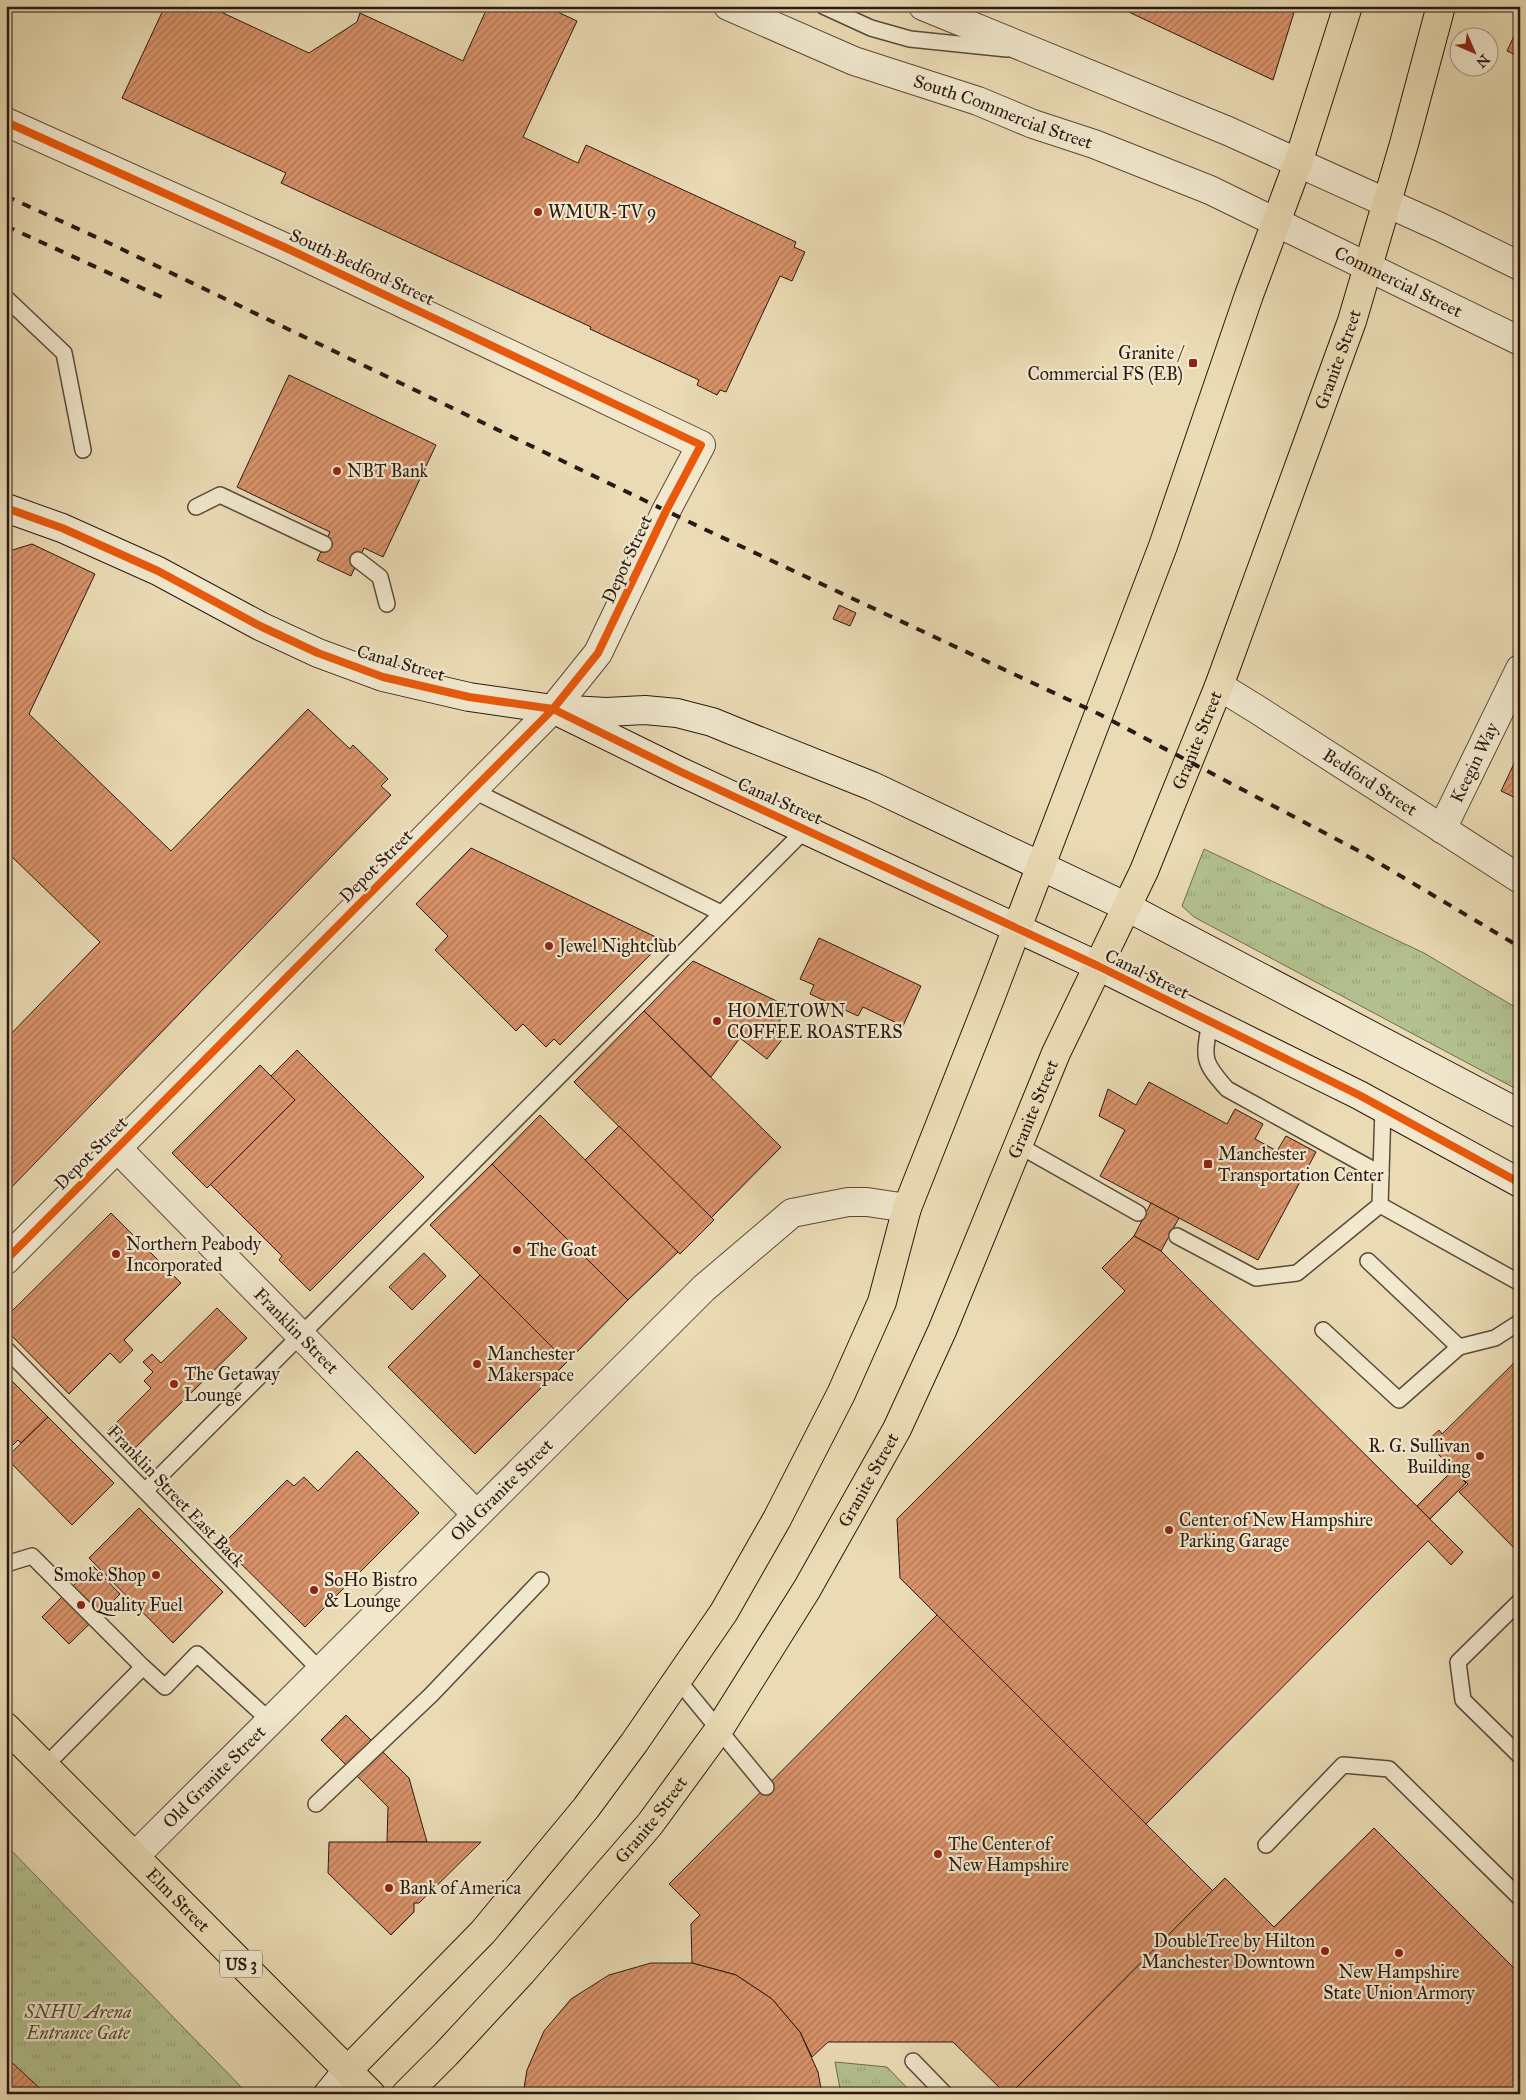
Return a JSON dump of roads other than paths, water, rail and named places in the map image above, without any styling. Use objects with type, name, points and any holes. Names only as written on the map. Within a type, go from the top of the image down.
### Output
[{"type":"main road","points":[[347,2071],[483,1932],[586,1808],[678,1680],[724,1612],[778,1519],[842,1394],[882,1302],[908,1208],[1163,546],[1249,295],[1298,162],[1348,6]]},
{"type":"main road","name":"Granite Street","points":[[406,2094],[490,2008],[650,1824],[718,1731],[807,1589],[897,1429],[925,1371],[1056,1053],[1144,872],[1219,686],[1352,321],[1441,6]]},
{"type":"main road","name":"Elm Street","points":[[6,1727],[371,2094]]},
{"type":"street","name":"South Commercial Street","points":[[728,6],[854,61],[978,101],[1033,124],[1103,148],[1210,190],[1277,222]]},
{"type":"street","points":[[922,6],[1228,131],[1386,202],[1520,266]]},
{"type":"street","name":"South Bedford Street","points":[[6,122],[284,247],[701,445]]},
{"type":"street","name":"Commercial Street","points":[[1277,222],[1520,341]]},
{"type":"street","name":"Depot Street","points":[[6,1260],[553,709],[598,653],[666,511],[701,445]]},
{"type":"street","name":"Canal Street","points":[[7,507],[62,528],[158,571],[260,626],[336,660],[383,677],[469,697],[553,709],[606,712],[645,710],[677,713],[712,722],[872,786],[1127,907],[1520,1114]]},
{"type":"street","name":"Keegin Way","points":[[1442,830],[1520,668]]},
{"type":"street","name":"Bedford Street","points":[[1219,686],[1520,879]]},
{"type":"street","name":"Canal Street","points":[[553,709],[679,771],[1098,966],[1383,1108],[1520,1182]]},
{"type":"street","name":"Franklin Street","points":[[117,1148],[476,1514]]},
{"type":"street","name":"Old Granite Street","points":[[135,1856],[269,1720],[704,1288],[792,1213],[848,1202],[867,1202],[908,1208]]},
{"type":"street","points":[[328,2094],[347,2071]]},
{"type":"lane","points":[[823,6],[871,28],[910,39],[1036,52]]},
{"type":"lane","points":[[6,298],[64,353],[83,450]]},
{"type":"lane","points":[[196,507],[220,495],[324,544]]},
{"type":"lane","points":[[358,560],[380,577],[387,604]]},
{"type":"lane","points":[[472,790],[721,913]]},
{"type":"lane","points":[[144,1491],[806,829]]},
{"type":"lane","points":[[1210,1021],[1204,1056],[1212,1072],[1227,1089],[1381,1174]]},
{"type":"lane","points":[[1177,1236],[1256,1278],[1297,1273],[1380,1206],[1383,1108]]},
{"type":"lane","points":[[1018,1145],[1138,1213]]},
{"type":"lane","points":[[1380,1206],[1520,1283]]},
{"type":"lane","points":[[1368,1261],[1458,1346]]},
{"type":"lane","points":[[1323,1330],[1399,1400],[1458,1346],[1495,1338],[1520,1322]]},
{"type":"lane","name":"Franklin Street East Back","points":[[6,1349],[320,1670]]},
{"type":"lane","points":[[6,1564],[32,1556],[166,1687],[197,1654],[269,1720]]},
{"type":"lane","points":[[316,1804],[431,1695],[541,1580]]},
{"type":"lane","points":[[1520,1601],[1458,1662],[1463,1700],[1520,1756]]},
{"type":"lane","points":[[45,1766],[143,1666]]},
{"type":"lane","points":[[678,1680],[766,1788]]},
{"type":"lane","points":[[1266,1845],[1343,1765],[1389,1769],[1520,1898]]},
{"type":"lane","points":[[913,2062],[944,2094]]},
{"type":"railway","points":[[6,196],[111,244],[702,528],[1099,714],[1357,850],[1520,947]]},
{"type":"railway","points":[[6,226],[168,300]]},
{"type":"place","name":"WMUR-TV 9","points":[[538,212]]},
{"type":"place","name":"Granite / Commercial FS (EB)","points":[[1193,363]]},
{"type":"place","name":"NBT Bank","points":[[337,471]]},
{"type":"place","name":"Jewel Nightclub","points":[[549,946]]},
{"type":"place","name":"HOMETOWN COFFEE ROASTERS","points":[[717,1021]]},
{"type":"place","name":"Manchester Transportation Center","points":[[1208,1164]]},
{"type":"place","name":"The Goat","points":[[517,1250]]},
{"type":"place","name":"Northern Peabody Incorporated","points":[[116,1254]]},
{"type":"place","name":"Manchester Makerspace","points":[[477,1364]]},
{"type":"place","name":"The Getaway Lounge","points":[[174,1384]]},
{"type":"place","name":"R. G. Sullivan Building","points":[[1480,1456]]},
{"type":"place","name":"Center of New Hampshire Parking Garage","points":[[1169,1530]]},
{"type":"place","name":"Smoke Shop","points":[[156,1575]]},
{"type":"place","name":"SoHo Bistro & Lounge","points":[[314,1590]]},
{"type":"place","name":"Quality Fuel","points":[[81,1605]]},
{"type":"place","name":"The Center of New Hampshire","points":[[938,1854]]},
{"type":"place","name":"Bank of America","points":[[389,1888]]},
{"type":"place","name":"DoubleTree by Hilton Manchester Downtown","points":[[1325,1951]]},
{"type":"place","name":"New Hampshire State Union Armory","points":[[1399,1953]]},
{"type":"park label","name":"SNHU Arena Entrance Gate","points":[[78,2022]]}]
